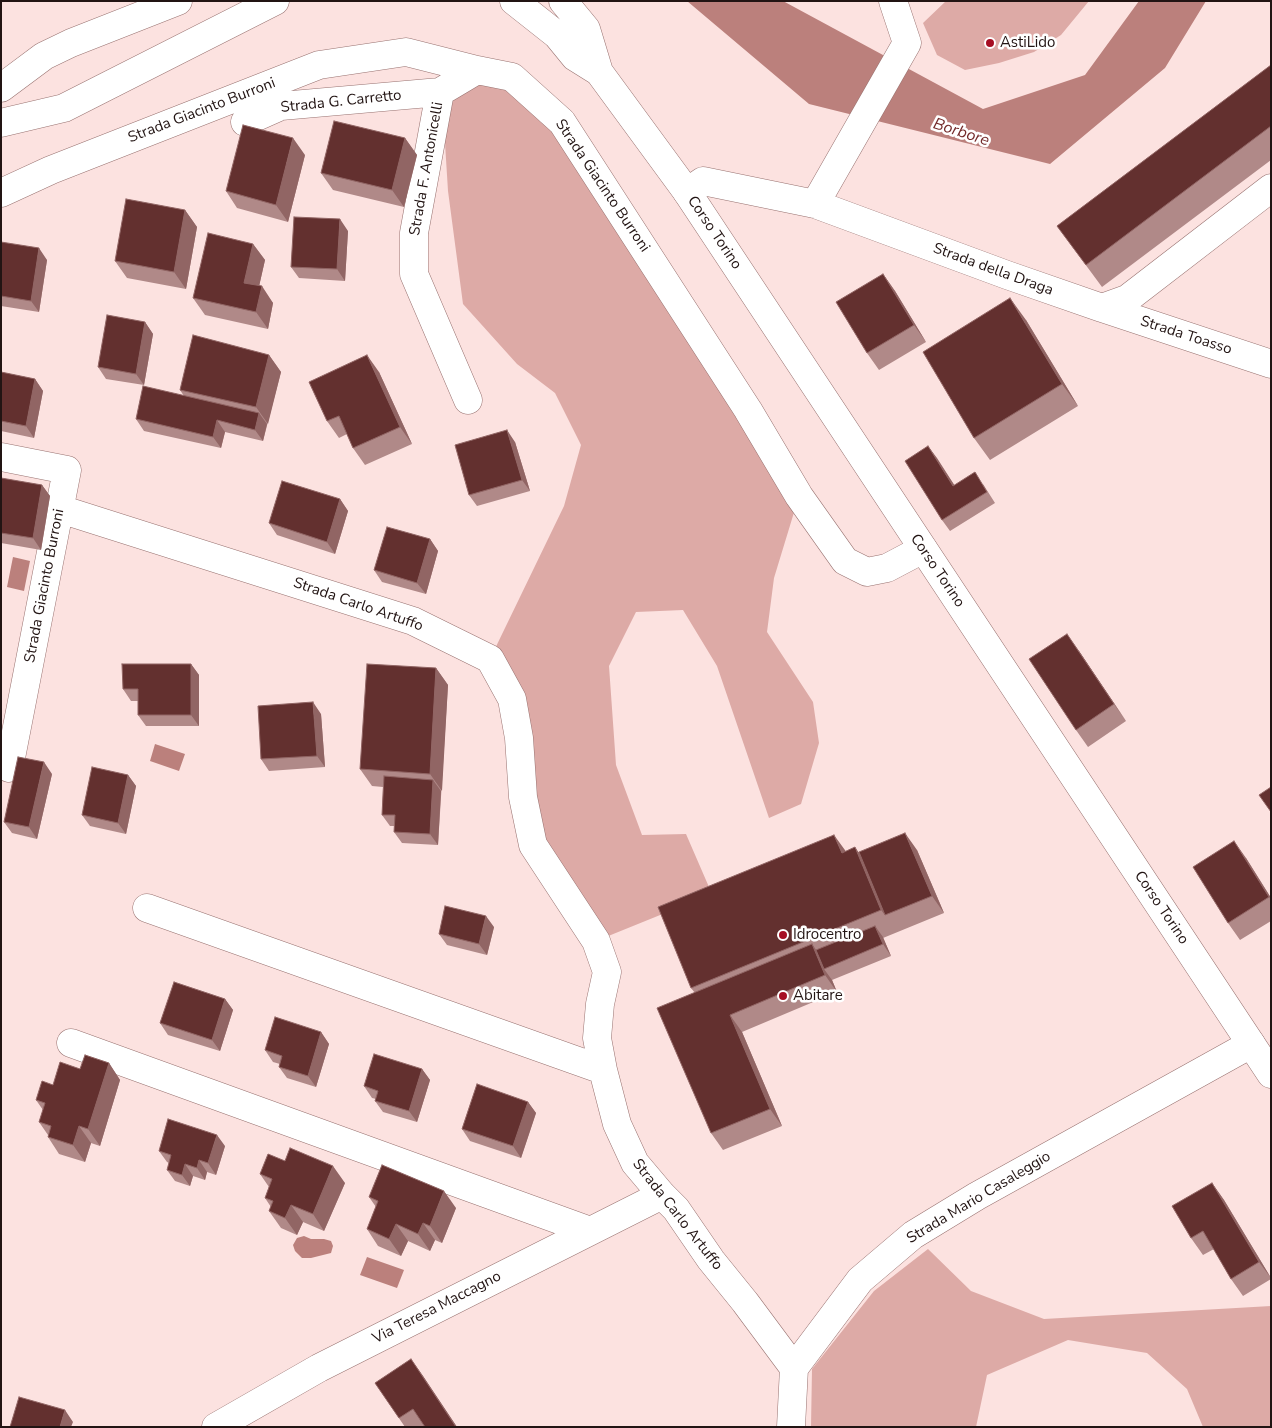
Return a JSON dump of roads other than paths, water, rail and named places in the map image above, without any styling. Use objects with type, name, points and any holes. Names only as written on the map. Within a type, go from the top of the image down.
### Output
[{"type":"main road","points":[[71,43],[132,1]]},
{"type":"main road","points":[[1,88],[44,56],[71,43],[178,1]]},
{"type":"main road","points":[[1,123],[64,108],[275,1]]},
{"type":"main road","name":"Corso Torino","points":[[514,1],[557,35],[575,57],[599,72]]},
{"type":"main road","name":"Corso Torino","points":[[563,1],[586,29],[599,72],[687,192],[1271,1074]]},
{"type":"main road","points":[[815,204],[907,43],[893,1]]},
{"type":"main road","name":"Strada Giacinto Burroni","points":[[1,193],[51,170],[319,65],[406,52],[512,77],[562,122],[748,410],[799,496],[845,561],[867,572],[887,568],[923,549]]},
{"type":"main road","name":"Strada F. Antonicelli","points":[[468,400],[414,274],[414,233],[440,92],[477,70]]},
{"type":"main road","name":"Strada G. Carretto","points":[[245,122],[281,106],[440,92]]},
{"type":"main road","name":"Strada della Draga","points":[[687,192],[703,181],[815,204],[1102,308]]},
{"type":"main road","points":[[1102,308],[1127,299],[1271,188]]},
{"type":"main road","name":"Strada Toasso","points":[[1102,308],[1271,364]]},
{"type":"main road","name":"Strada Giacinto Burroni","points":[[1,457],[67,470],[8,768]]},
{"type":"main road","name":"Strada Carlo Artuffo","points":[[60,509],[413,621],[490,659],[512,699],[519,738],[523,796],[533,845],[596,941],[607,972],[600,1004],[597,1038],[617,1124],[634,1163],[676,1209],[711,1260],[794,1368]]},
{"type":"main road","points":[[147,908],[603,1070]]},
{"type":"main road","points":[[71,1043],[590,1231]]},
{"type":"main road","name":"Strada Mario Casaleggio","points":[[794,1368],[860,1280],[913,1235],[977,1196],[1251,1044]]},
{"type":"main road","name":"Via Teresa Maccagno","points":[[216,1427],[318,1368],[662,1195]]},
{"type":"main road","points":[[791,1427],[794,1368]]},
{"type":"water","name":"Borbore","points":[[687,1],[783,1],[983,109],[1085,75],[1139,1],[1206,1],[1165,68],[1050,164],[809,104]]},
{"type":"water","points":[[13,557],[30,561],[24,591],[7,587]]},
{"type":"water","points":[[155,744],[185,754],[179,771],[150,761]]},
{"type":"water","points":[[304,1236],[311,1239],[331,1241],[333,1246],[331,1253],[311,1258],[302,1258],[295,1251],[293,1245],[297,1238]]},
{"type":"water","points":[[367,1257],[404,1270],[397,1288],[360,1275]]},
{"type":"place","name":"AstiLido","points":[[990,43]]},
{"type":"place","name":"Idrocentro","points":[[783,935]]},
{"type":"place","name":"Abitare","points":[[783,996]]}]
